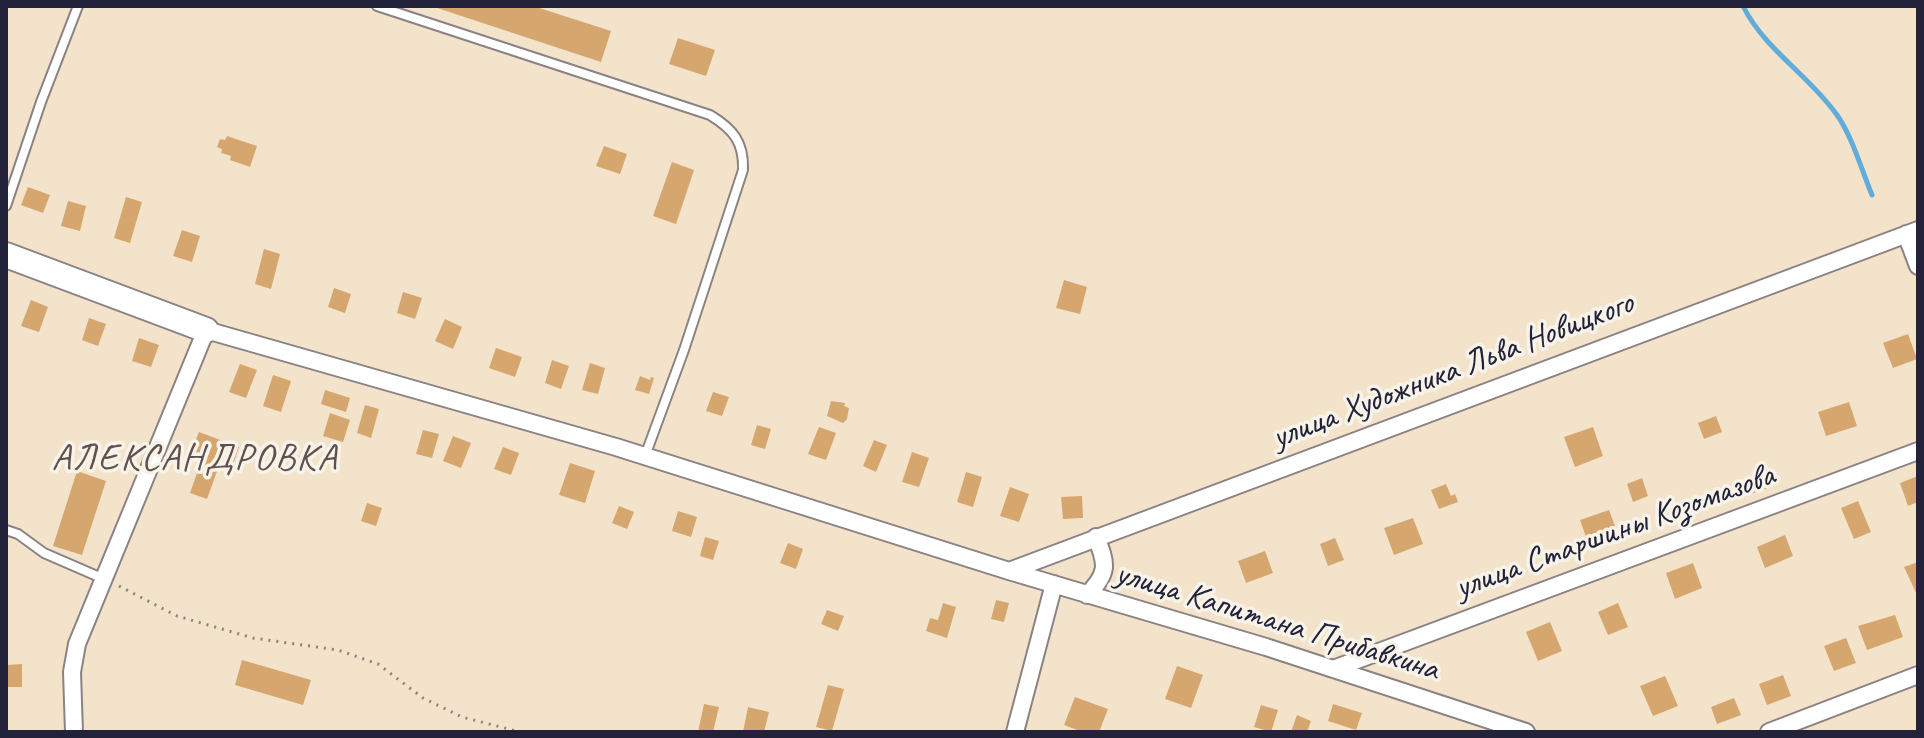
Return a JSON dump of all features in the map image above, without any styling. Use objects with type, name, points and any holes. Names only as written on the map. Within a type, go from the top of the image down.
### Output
[{"type":"street","points":[[1912,232],[1918,266]]},
{"type":"street","name":"улица Художника Льва Новицкого","points":[[1009,571],[1912,232]]},
{"type":"street","points":[[6,255],[206,330],[77,644],[72,672],[74,732]]},
{"type":"street","name":"улица Капитана Прибавкина","points":[[206,330],[645,456],[1333,669],[1526,732]]},
{"type":"street","name":"улица Старшины Козомазова","points":[[1333,669],[1918,451]]},
{"type":"street","points":[[1087,595],[1101,581],[1106,566],[1096,537]]},
{"type":"street","points":[[1015,732],[1054,584]]},
{"type":"street","points":[[1769,732],[1918,675]]},
{"type":"lane","points":[[6,206],[78,6]]},
{"type":"lane","points":[[377,6],[710,115],[728,126],[735,137],[744,153],[743,170],[684,350],[645,456]]},
{"type":"lane","points":[[6,530],[18,534],[44,553],[105,579]]},
{"type":"path","points":[[105,579],[177,616],[253,638],[338,650],[378,664],[423,698],[449,711],[520,732]]},
{"type":"building","points":[[431,6],[533,6],[611,31],[601,62]]},
{"type":"building","points":[[678,38],[715,50],[706,76],[669,64]]},
{"type":"building","points":[[227,136],[257,146],[250,167],[221,153],[222,149],[217,147],[220,139],[225,140]]},
{"type":"building","points":[[604,146],[627,154],[620,174],[596,166]]},
{"type":"building","points":[[672,162],[694,170],[676,224],[653,216]]},
{"type":"building","points":[[28,187],[50,195],[43,213],[21,205]]},
{"type":"building","points":[[126,197],[142,202],[130,243],[114,238]]},
{"type":"building","points":[[68,201],[86,206],[80,231],[61,226]]},
{"type":"building","points":[[182,230],[200,236],[192,262],[173,256]]},
{"type":"building","points":[[264,249],[280,254],[271,289],[255,284]]},
{"type":"building","points":[[1064,280],[1087,287],[1080,314],[1056,308]]},
{"type":"building","points":[[334,288],[351,294],[345,313],[328,307]]},
{"type":"building","points":[[403,292],[422,298],[415,319],[397,313]]},
{"type":"building","points":[[31,300],[48,307],[39,332],[21,326]]},
{"type":"building","points":[[89,318],[106,324],[98,346],[82,340]]},
{"type":"building","points":[[445,319],[462,327],[453,349],[435,341]]},
{"type":"building","points":[[1908,334],[1917,359],[1893,368],[1883,343]]},
{"type":"building","points":[[139,338],[159,345],[151,367],[132,361]]},
{"type":"building","points":[[496,348],[522,357],[515,377],[489,368]]},
{"type":"building","points":[[552,360],[569,366],[561,389],[545,383]]},
{"type":"building","points":[[590,363],[605,368],[598,394],[582,390]]},
{"type":"building","points":[[240,364],[257,370],[246,398],[229,392]]},
{"type":"building","points":[[273,375],[291,381],[281,412],[263,406]]},
{"type":"building","points":[[640,376],[650,380],[654,378],[649,394],[635,390]]},
{"type":"building","points":[[325,390],[350,398],[346,412],[321,404]]},
{"type":"building","points":[[713,392],[729,397],[722,416],[706,411]]},
{"type":"building","points":[[831,401],[845,403],[844,406],[849,408],[843,423],[827,416]]},
{"type":"building","points":[[1849,402],[1857,426],[1826,436],[1818,412]]},
{"type":"building","points":[[365,405],[379,409],[371,438],[357,433]]},
{"type":"building","points":[[330,413],[350,420],[343,442],[323,436]]},
{"type":"building","points":[[1716,416],[1722,432],[1704,439],[1698,423]]},
{"type":"building","points":[[757,425],[771,429],[765,449],[751,445]]},
{"type":"building","points":[[819,427],[836,433],[826,460],[808,454]]},
{"type":"building","points":[[1593,427],[1603,456],[1575,467],[1564,437]]},
{"type":"building","points":[[423,430],[439,434],[432,458],[416,454]]},
{"type":"building","points":[[199,432],[239,447],[232,467],[220,463],[207,499],[190,493],[203,456],[191,452]]},
{"type":"building","points":[[453,436],[471,443],[461,468],[443,461]]},
{"type":"building","points":[[874,440],[887,445],[876,472],[863,466]]},
{"type":"building","points":[[503,447],[519,453],[511,475],[494,469]]},
{"type":"building","points":[[912,452],[929,458],[919,487],[902,482]]},
{"type":"building","points":[[570,463],[595,471],[585,503],[559,495]]},
{"type":"building","points":[[77,471],[106,481],[82,555],[53,546]]},
{"type":"building","points":[[966,472],[982,477],[973,507],[957,502]]},
{"type":"building","points":[[1762,473],[1768,488],[1748,495],[1743,480]]},
{"type":"building","points":[[1918,476],[1918,502],[1908,506],[1900,483]]},
{"type":"building","points":[[1642,478],[1648,496],[1633,502],[1627,484]]},
{"type":"building","points":[[1446,484],[1451,496],[1455,494],[1458,502],[1439,509],[1431,490]]},
{"type":"building","points":[[1010,487],[1029,494],[1019,522],[1000,516]]},
{"type":"building","points":[[1082,496],[1083,518],[1063,519],[1061,497]]},
{"type":"building","points":[[1858,501],[1871,532],[1854,539],[1841,508]]},
{"type":"building","points":[[367,503],[382,508],[376,526],[361,521]]},
{"type":"building","points":[[619,506],[634,512],[627,529],[612,523]]},
{"type":"building","points":[[1609,510],[1620,540],[1591,551],[1580,520]]},
{"type":"building","points":[[678,511],[697,517],[691,537],[672,531]]},
{"type":"building","points":[[1413,518],[1423,544],[1394,555],[1384,528]]},
{"type":"building","points":[[1785,535],[1793,556],[1765,568],[1757,547]]},
{"type":"building","points":[[705,537],[719,541],[713,560],[700,556]]},
{"type":"building","points":[[1335,538],[1344,560],[1328,566],[1320,544]]},
{"type":"building","points":[[788,543],[803,549],[796,569],[780,563]]},
{"type":"building","points":[[1265,551],[1273,573],[1246,583],[1238,561]]},
{"type":"building","points":[[1918,562],[1918,597],[1904,567]]},
{"type":"building","points":[[1693,563],[1702,588],[1675,599],[1666,573]]},
{"type":"building","points":[[1485,574],[1489,589],[1471,595],[1466,579]]},
{"type":"building","points":[[996,600],[1009,603],[1004,622],[991,619]]},
{"type":"building","points":[[943,603],[956,607],[947,638],[926,631],[930,618],[938,620]]},
{"type":"building","points":[[1618,603],[1628,627],[1608,635],[1598,612]]},
{"type":"building","points":[[827,610],[844,616],[838,631],[821,624]]},
{"type":"building","points":[[1895,615],[1903,637],[1867,650],[1858,626]]},
{"type":"building","points":[[1550,622],[1562,651],[1538,661],[1526,632]]},
{"type":"building","points":[[1846,638],[1856,663],[1834,671],[1824,646]]},
{"type":"building","points":[[242,660],[311,680],[303,705],[235,685]]},
{"type":"building","points":[[22,664],[22,687],[7,687],[7,665]]},
{"type":"building","points":[[1177,666],[1203,675],[1191,708],[1165,699]]},
{"type":"building","points":[[1783,675],[1791,696],[1767,705],[1759,684]]},
{"type":"building","points":[[1665,676],[1678,706],[1653,716],[1640,686]]},
{"type":"building","points":[[828,685],[844,689],[832,731],[816,727]]},
{"type":"building","points":[[1075,697],[1108,709],[1099,732],[1082,732],[1064,725]]},
{"type":"building","points":[[1734,698],[1741,715],[1717,724],[1711,707]]},
{"type":"building","points":[[704,704],[719,707],[713,732],[698,732]]},
{"type":"building","points":[[1333,704],[1362,713],[1356,730],[1328,721]]},
{"type":"building","points":[[1261,705],[1278,710],[1271,732],[1254,727]]},
{"type":"building","points":[[748,707],[769,712],[764,732],[743,732]]},
{"type":"building","points":[[1297,715],[1311,721],[1307,732],[1291,732]]},
{"type":"waterway","points":[[1743,6],[1763,36],[1837,115],[1852,143],[1872,195]]},
{"type":"district","name":"АЛЕКСАНДРОВКА","points":[[195,459]]}]
